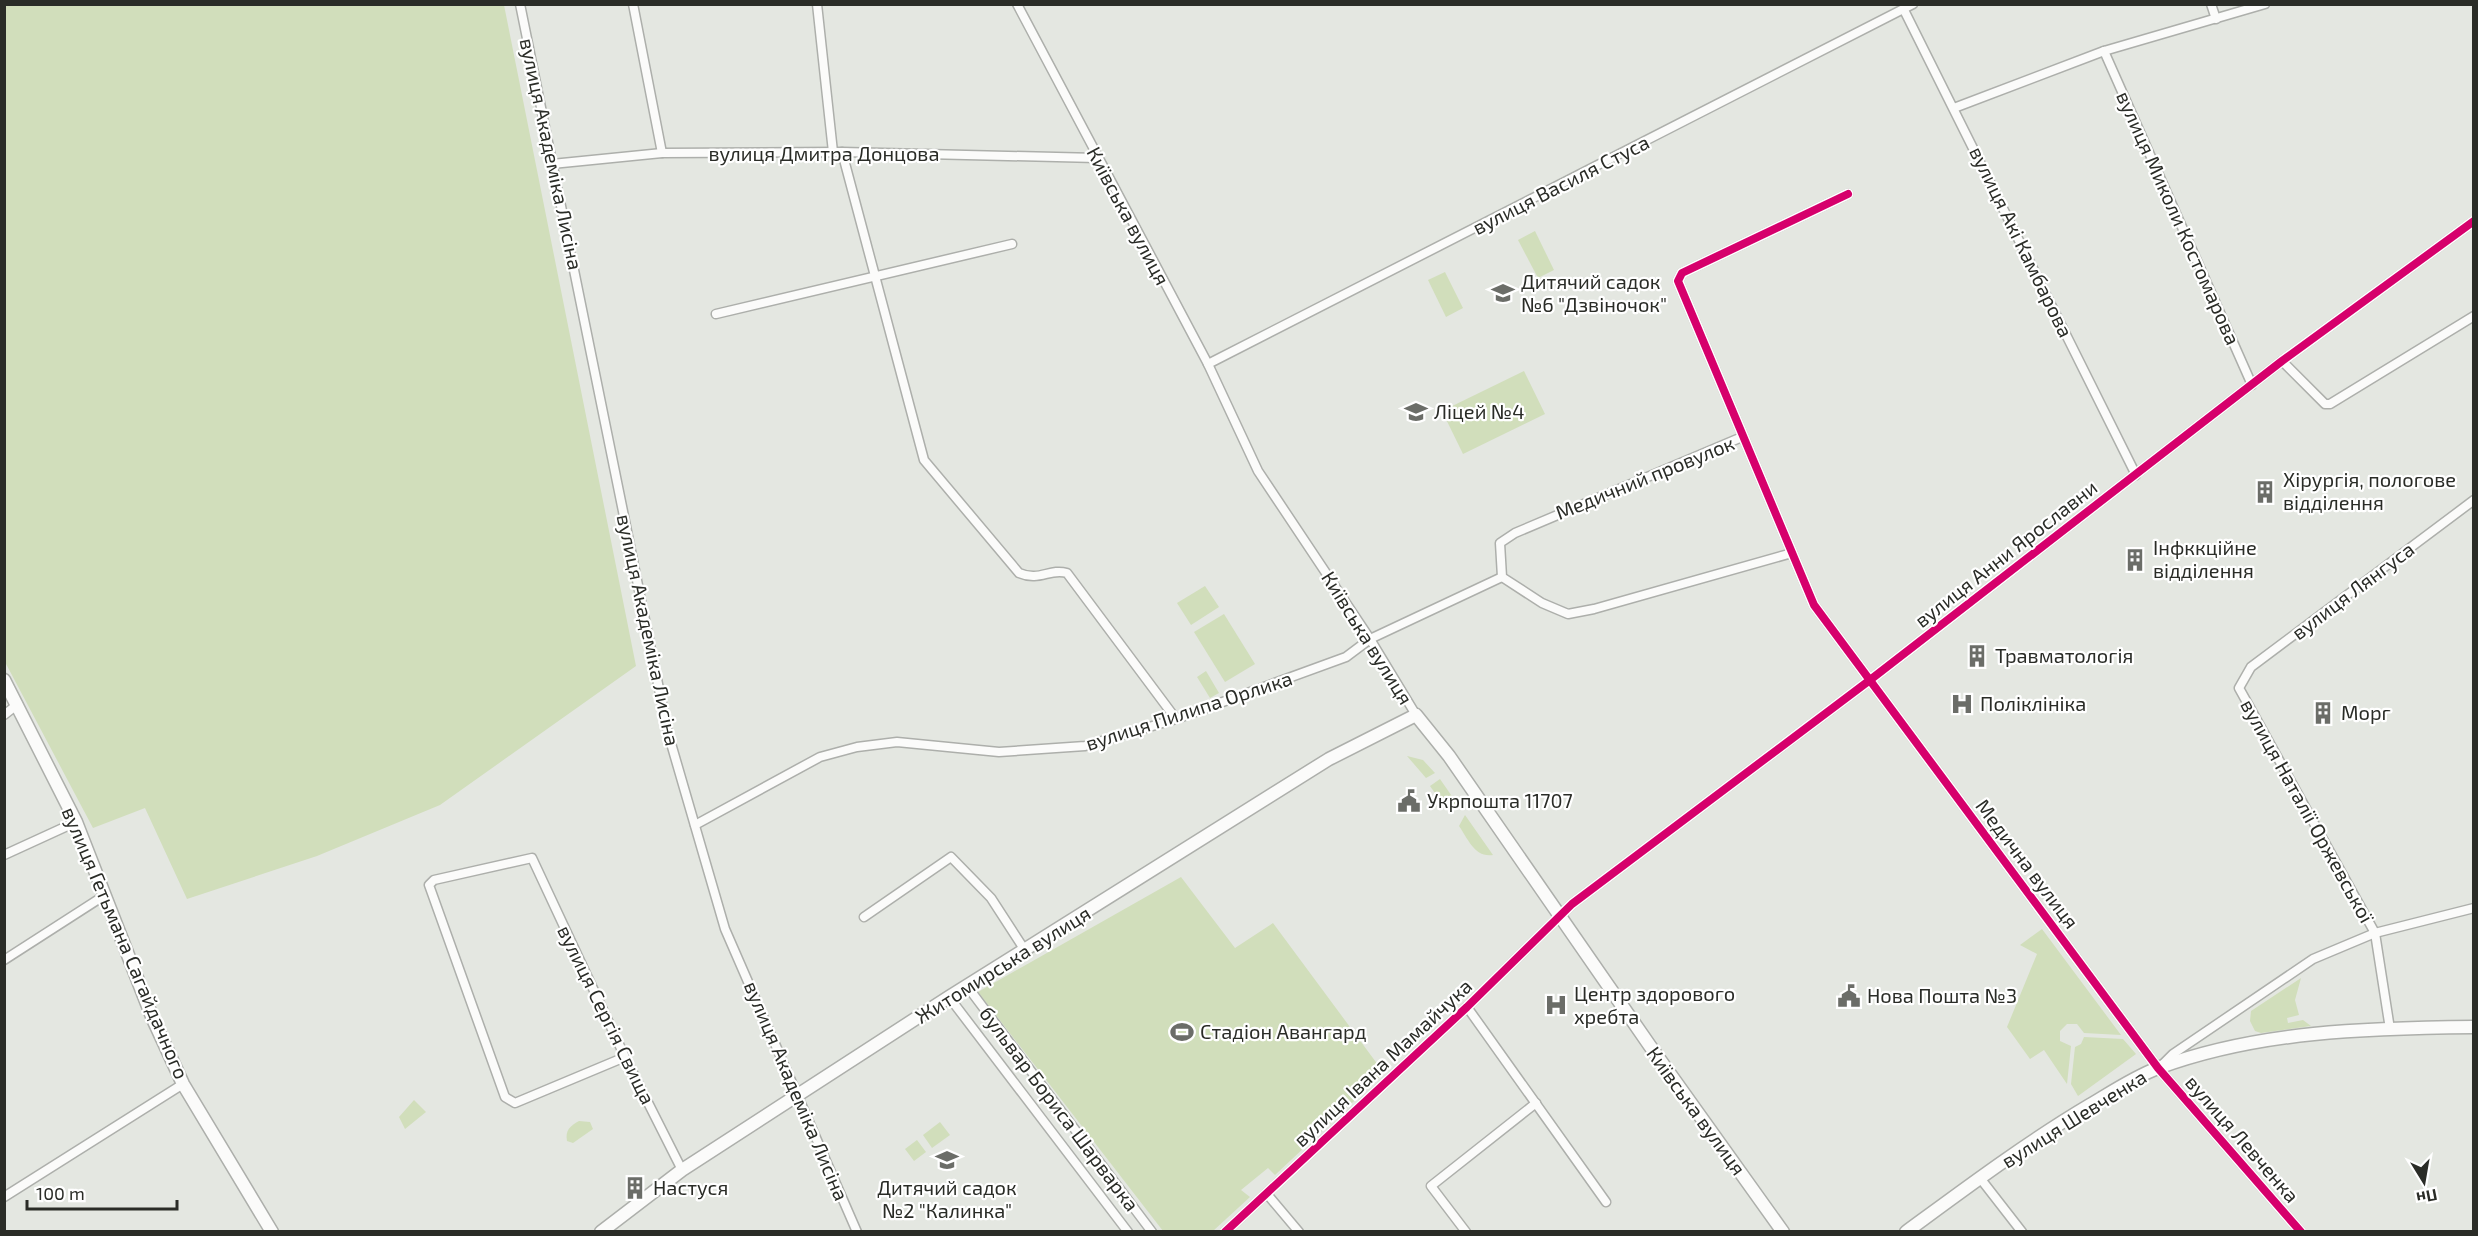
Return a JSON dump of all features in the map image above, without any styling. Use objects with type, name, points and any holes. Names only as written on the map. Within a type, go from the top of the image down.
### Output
[{"type":"main road","name":"вулиця Гетьмана Сагайдачного","points":[[4,680],[76,822],[153,1019],[183,1084],[272,1232]]},
{"type":"main road","name":"Київська вулиця","points":[[1416,715],[1449,756],[1782,1232]]},
{"type":"main road","name":"Житомирська вулиця","points":[[600,1232],[682,1170],[950,997],[1026,952],[1329,759],[1416,715]]},
{"type":"main road","name":"вулиця Шевченка","points":[[1906,1232],[2056,1125],[2137,1077],[2158,1068],[2251,1043],[2390,1029],[2474,1027]]},
{"type":"street","name":"вулиця Академіка Лисіна","points":[[520,4],[668,733],[725,929],[857,1232]]},
{"type":"street","points":[[633,4],[662,153]]},
{"type":"street","points":[[817,4],[838,152],[876,278],[924,460],[1018,573],[1031,578],[1060,571],[1067,573],[1176,719]]},
{"type":"street","name":"Київська вулиця","points":[[1017,4],[1096,158],[1208,364],[1258,471],[1370,639],[1416,715]]},
{"type":"street","name":"вулиця Василя Стуса","points":[[1208,364],[1913,4]]},
{"type":"street","points":[[2211,4],[2216,19]]},
{"type":"street","points":[[1954,108],[2104,51],[2265,4]]},
{"type":"street","name":"вулиця Акі Камбарова","points":[[1904,10],[2136,475]]},
{"type":"street","name":"вулиця Миколи Костомарова","points":[[2104,51],[2252,386]]},
{"type":"street","name":"вулиця Дмитра Донцова","points":[[552,164],[662,153],[838,152],[1096,158]]},
{"type":"street","points":[[1742,437],[1678,277],[1682,273],[1848,194]]},
{"type":"street","name":"вулиця Анни Ярославни","points":[[1559,914],[1870,680],[2282,361],[2474,221]]},
{"type":"street","points":[[716,314],[1012,244]]},
{"type":"street","points":[[2282,361],[2325,404],[2330,404],[2474,316]]},
{"type":"street","name":"Медичний провулок","points":[[1502,577],[1500,543],[1515,532],[1742,437],[1814,606],[1870,680]]},
{"type":"street","name":"вулиця Лянгуса","points":[[2239,688],[2251,667],[2474,500]]},
{"type":"street","points":[[1370,639],[1502,577],[1542,603],[1568,614],[1594,609],[1792,553]]},
{"type":"street","name":"вулиця Пилипа Орлика","points":[[695,825],[820,757],[857,747],[897,742],[999,752],[1085,746],[1176,719],[1346,657],[1370,639]]},
{"type":"street","name":"Медична вулиця","points":[[1870,680],[2158,1068]]},
{"type":"street","name":"вулиця Наталії Оржевської","points":[[2239,688],[2375,933]]},
{"type":"street","points":[[4,715],[18,705]]},
{"type":"street","points":[[4,855],[76,822]]},
{"type":"street","points":[[864,916],[951,857],[991,898],[1026,952]]},
{"type":"street","name":"вулиця Сергія Свища","points":[[625,1057],[515,1103],[505,1097],[429,885],[434,880],[532,858],[625,1057],[682,1170]]},
{"type":"street","points":[[4,960],[105,895]]},
{"type":"street","points":[[2158,1068],[2173,1054],[2313,959],[2375,933],[2474,908]]},
{"type":"street","name":"вулиця Івана Мамайчука","points":[[1225,1232],[1467,1006],[1559,914]]},
{"type":"street","points":[[2375,933],[2390,1029]]},
{"type":"street","name":"бульвар Бориса Шарварка","points":[[967,987],[1152,1232]]},
{"type":"street","name":"бульвар Бориса Шарварка","points":[[950,997],[1128,1232]]},
{"type":"street","points":[[1467,1006],[1606,1202]]},
{"type":"street","name":"вулиця Левченка","points":[[2158,1068],[2301,1232]]},
{"type":"street","points":[[4,1197],[183,1084]]},
{"type":"street","points":[[1466,1232],[1431,1186],[1536,1103]]},
{"type":"street","points":[[1980,1178],[2022,1232]]},
{"type":"street","points":[[1267,1194],[1299,1232]]},
{"type":"green space","points":[[4,5],[504,5],[636,666],[440,805],[317,856],[187,899],[145,808],[93,828],[5,662]]},
{"type":"green space","points":[[1535,231],[1554,270],[1538,278],[1518,240]]},
{"type":"green space","points":[[1445,272],[1463,308],[1446,317],[1428,280]]},
{"type":"green space","points":[[1524,371],[1545,414],[1463,454],[1442,411]]},
{"type":"green space","points":[[1205,586],[1219,607],[1191,625],[1177,603]]},
{"type":"green space","points":[[1224,614],[1255,664],[1225,682],[1194,632]]},
{"type":"green space","points":[[1206,671],[1219,693],[1210,698],[1197,677]]},
{"type":"green space","points":[[1407,756],[1423,760],[1435,773],[1426,778]]},
{"type":"green space","points":[[1440,779],[1458,805],[1444,806],[1430,786]]},
{"type":"green space","points":[[1465,815],[1493,855],[1481,854],[1469,842],[1459,826]]},
{"type":"green space","name":"Стадіон Авангард","points":[[1181,877],[1235,948],[1273,923],[1384,1073],[1275,1175],[1268,1168],[1241,1190],[1250,1197],[1213,1231],[1163,1231],[978,992]]},
{"type":"green space","points":[[2042,929],[2121,1035],[2084,1033],[2077,1024],[2067,1024],[2060,1031],[2060,1041],[2071,1046],[2067,1084],[2044,1050],[2030,1059],[2007,1027],[2037,954],[2020,945]]},
{"type":"green space","points":[[2301,978],[2295,1000],[2299,1015],[2287,1018],[2288,1023],[2303,1020],[2311,1026],[2261,1033],[2255,1031],[2250,1021],[2251,1011]]},
{"type":"green space","points":[[2084,1037],[2123,1039],[2136,1054],[2078,1096],[2071,1084],[2075,1047],[2081,1044]]},
{"type":"green space","points":[[414,1100],[426,1112],[405,1129],[399,1117]]},
{"type":"green space","points":[[579,1121],[590,1122],[593,1129],[573,1143],[567,1141],[569,1129]]},
{"type":"green space","points":[[940,1122],[950,1135],[932,1148],[923,1135]]},
{"type":"green space","points":[[917,1140],[926,1152],[914,1161],[905,1149]]},
{"type":"cycle path","points":[[1848,194],[1682,273],[1678,281],[1814,605],[2158,1068],[2301,1232]]},
{"type":"cycle path","points":[[1225,1232],[1467,1007],[1572,904],[1870,680],[2282,361],[2474,221]]},
{"type":"place","name":"Дитячий садок №6 \"Дзвіночок\"","points":[[1503,293]]},
{"type":"place","name":"Ліцей №4","points":[[1416,412]]},
{"type":"place","name":"Хірургія, пологове відділення","points":[[2265,492]]},
{"type":"place","name":"Інфккційне відділення","points":[[2135,560]]},
{"type":"place","name":"Травматологія","points":[[1977,656]]},
{"type":"place","name":"Поліклініка","points":[[1962,704]]},
{"type":"place","name":"Морг","points":[[2323,713]]},
{"type":"place","name":"Укрпошта 11707","points":[[1409,801]]},
{"type":"place","name":"Нова Пошта №3","points":[[1849,996]]},
{"type":"place","name":"Центр здорового хребта","points":[[1556,1005]]},
{"type":"place","name":"Стадіон Авангард","points":[[1182,1032]]},
{"type":"place","name":"Дитячий садок №2 \"Калинка\"","points":[[947,1160]]},
{"type":"place","name":"Настуся","points":[[635,1188]]}]
